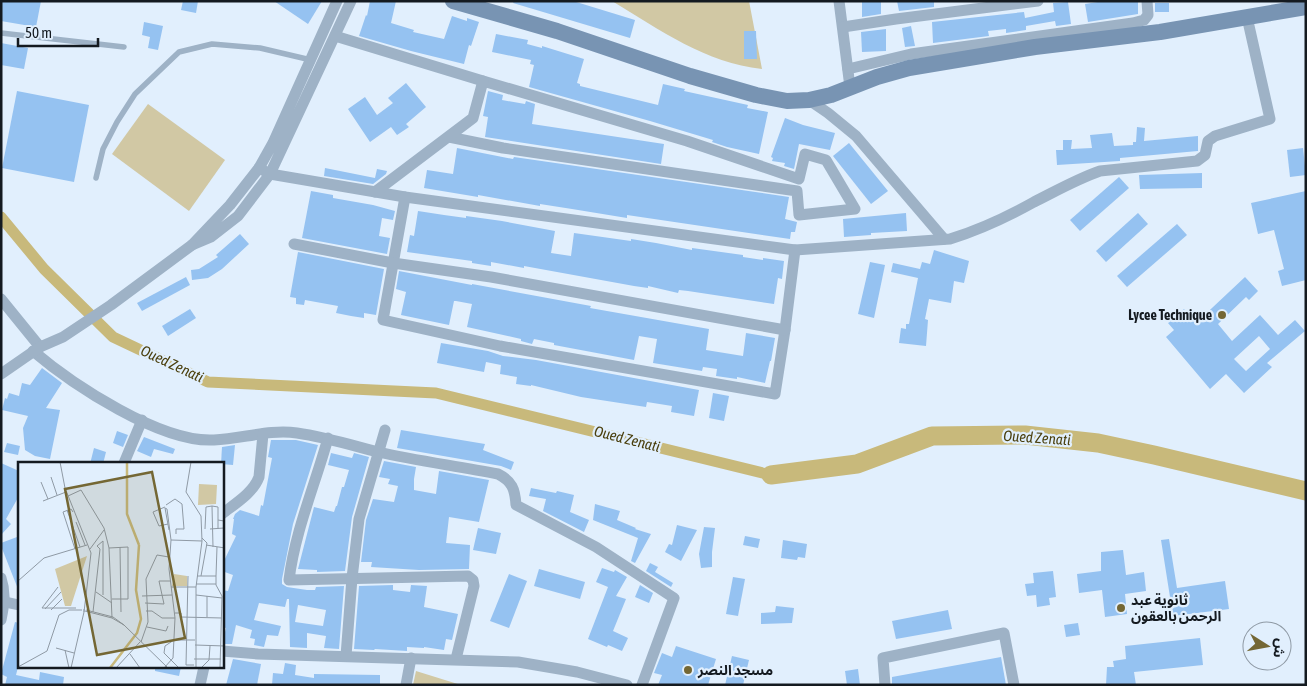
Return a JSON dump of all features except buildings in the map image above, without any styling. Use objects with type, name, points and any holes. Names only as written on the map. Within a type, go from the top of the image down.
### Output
[{"type":"main road","points":[[453,1],[558,31],[690,76],[756,95],[787,101],[809,100],[909,68],[1035,47],[1160,32],[1247,17],[1281,6],[1306,6]]},
{"type":"street","points":[[1,374],[37,349],[63,337],[111,305],[192,245],[230,205],[259,168],[273,143],[337,1]]},
{"type":"street","points":[[192,245],[211,237],[238,216],[270,174],[351,1]]},
{"type":"street","points":[[839,1],[850,87]]},
{"type":"street","points":[[843,27],[1038,1]]},
{"type":"street","points":[[848,69],[912,54],[1132,23],[1144,20],[1148,15],[1147,1]]},
{"type":"street","points":[[259,168],[270,174],[405,197],[795,250],[950,239],[1010,215],[1085,176],[1100,171],[1197,161],[1205,154],[1208,140],[1215,136],[1270,119],[1247,17]]},
{"type":"street","points":[[336,36],[687,141],[799,179],[805,154],[826,160],[855,209],[799,215],[797,191],[503,148],[449,137]]},
{"type":"street","points":[[375,192],[473,118],[483,81]]},
{"type":"street","points":[[809,100],[856,136],[944,239]]},
{"type":"street","points":[[405,197],[382,320],[500,346],[775,394],[795,250]]},
{"type":"street","points":[[294,244],[393,263],[491,277],[785,330]]},
{"type":"street","points":[[1,299],[37,349],[58,372],[87,391],[142,420],[177,435],[198,440],[214,440],[284,431],[328,438],[379,452],[498,474],[506,478],[513,484],[516,505],[596,547],[674,598],[642,685]]},
{"type":"street","points":[[125,462],[142,420]]},
{"type":"street","points":[[346,656],[359,519],[385,430]]},
{"type":"street","points":[[224,512],[252,490],[257,483],[263,434]]},
{"type":"street","points":[[328,438],[295,542],[289,580],[468,576],[473,580],[474,586],[456,659]]},
{"type":"street","points":[[1,578],[4,587],[1,620]]},
{"type":"street","points":[[3,601],[18,605]]},
{"type":"street","points":[[885,685],[883,658],[1004,633],[1014,685]]},
{"type":"street","points":[[224,651],[258,654],[518,662],[577,672],[627,685]]},
{"type":"street","points":[[406,685],[412,658]]},
{"type":"street","points":[[200,685],[204,668]]},
{"type":"lane","points":[[1,33],[124,46]]},
{"type":"lane","points":[[96,178],[103,149],[135,94],[179,52],[212,44],[260,48],[311,60]]},
{"type":"shaded area","points":[[612,1],[749,1],[762,69],[741,66],[722,60],[684,44]]},
{"type":"shaded area","points":[[148,104],[225,160],[189,211],[112,154]]},
{"type":"shaded area","points":[[416,671],[461,685],[413,685]]},
{"type":"waterway","name":"Oued Zenati","points":[[1,217],[44,269],[113,337],[208,382],[436,393],[771,475]]},
{"type":"waterway","name":"Oued Zenati","points":[[771,475],[857,464],[932,436],[1025,435],[1098,443],[1306,491]]},
{"type":"place","name":"Lycee Technique","points":[[1222,315]]},
{"type":"place","name":"ثانوية عبد الرحمن بالعقون","points":[[1121,608]]},
{"type":"place","name":"مسجد النصر","points":[[688,670]]}]
